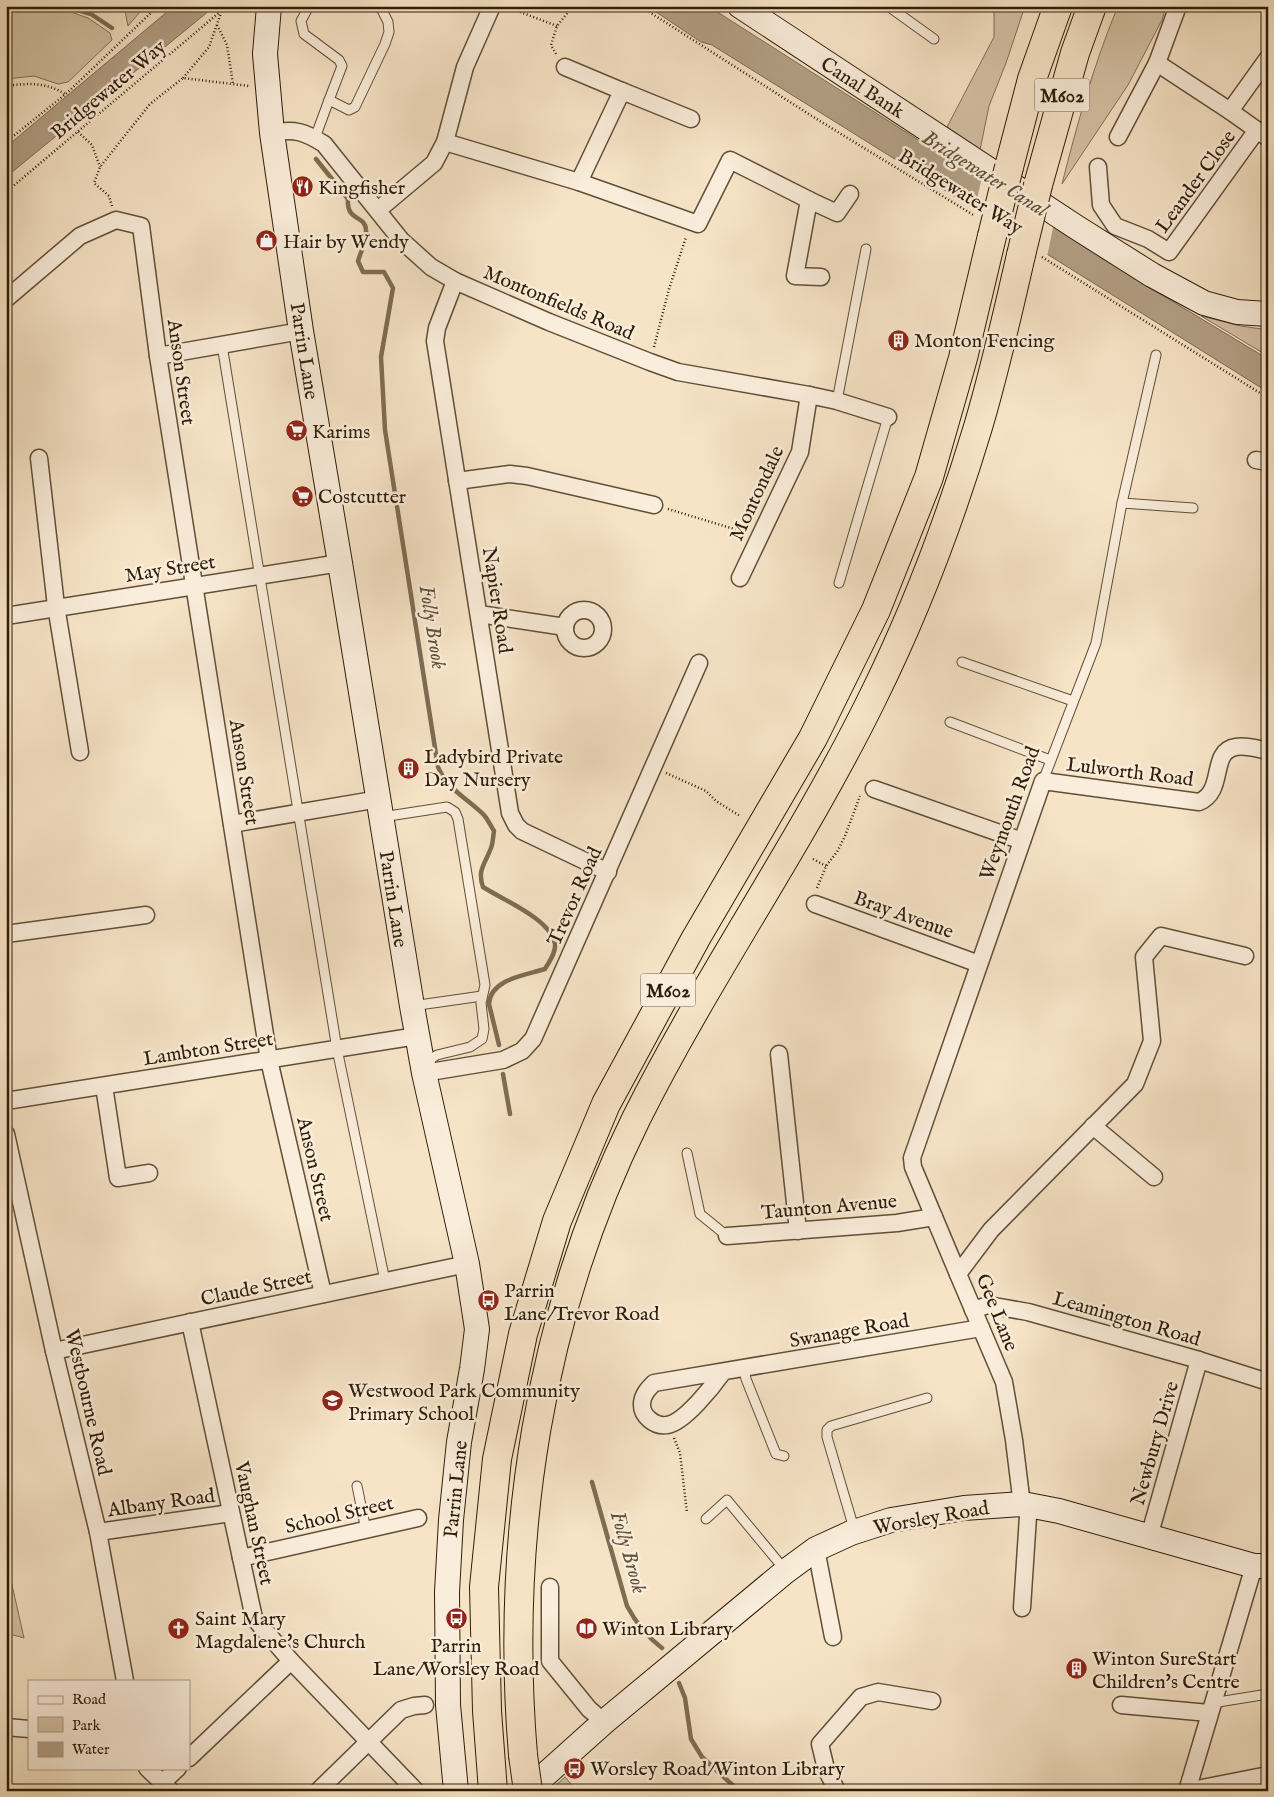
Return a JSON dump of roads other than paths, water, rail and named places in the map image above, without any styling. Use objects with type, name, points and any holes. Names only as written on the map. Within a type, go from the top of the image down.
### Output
[{"type":"highway","name":"M602","points":[[493,1786],[487,1711],[484,1587],[497,1459],[523,1334],[557,1221],[611,1096],[696,938],[813,738],[876,610],[929,476],[963,358],[987,228],[1008,167],[1032,79],[1058,6]]},
{"type":"highway","name":"M602","points":[[528,1791],[520,1713],[518,1646],[523,1528],[530,1464],[540,1408],[552,1349],[568,1291],[610,1177],[635,1121],[678,1039],[842,757],[905,630],[926,581],[978,426],[996,360],[1031,255],[1038,185],[1072,62],[1092,6]]},
{"type":"main road","name":"Canal Bank","points":[[740,6],[1076,227],[1170,286],[1192,298],[1216,307],[1237,312],[1268,314]]},
{"type":"main road","name":"Parrin Lane","points":[[272,12],[265,54],[272,132],[301,331],[417,1036],[468,1264],[477,1330],[458,1452],[451,1520],[447,1592],[448,1705],[456,1791]]},
{"type":"main road","name":"Worsley Road","points":[[528,1791],[604,1722],[786,1571],[816,1549],[855,1532],[890,1520],[964,1508],[1023,1504],[1059,1511],[1261,1566]]},
{"type":"street","points":[[378,210],[434,162],[445,142],[465,67],[492,6]]},
{"type":"street","points":[[1118,137],[1158,64],[1178,6]]},
{"type":"street","points":[[1230,111],[1268,58]]},
{"type":"street","points":[[1158,64],[1262,134]]},
{"type":"street","points":[[565,67],[691,119]]},
{"type":"street","points":[[579,182],[622,91]]},
{"type":"street","name":"Montonfields Road","points":[[272,132],[286,130],[307,134],[324,144],[401,240],[430,267],[455,281],[549,322],[678,372],[838,401],[888,417]]},
{"type":"street","name":"Leander Close","points":[[1098,167],[1101,204],[1115,226],[1148,238],[1170,252],[1262,134]]},
{"type":"street","points":[[445,142],[579,182],[698,224],[730,160],[837,213],[850,194]]},
{"type":"street","points":[[809,200],[795,276],[822,277]]},
{"type":"street","name":"Anson Street","points":[[6,299],[80,236],[116,220],[140,226],[158,356],[269,1060],[323,1294]]},
{"type":"street","name":"Napier Road","points":[[455,281],[434,340],[512,819],[522,831],[608,872]]},
{"type":"street","points":[[158,356],[301,331]]},
{"type":"street","name":"Montondale","points":[[740,578],[800,452],[809,395]]},
{"type":"street","points":[[39,458],[56,606],[80,752]]},
{"type":"street","points":[[457,481],[510,474],[527,476],[603,492],[654,506]]},
{"type":"street","name":"May Street","points":[[6,616],[56,606],[194,587],[340,563]]},
{"type":"street","points":[[479,614],[565,627]]},
{"type":"street","name":"Trevor Road","points":[[424,1073],[503,1060],[513,1056],[528,1045],[608,872],[699,663]]},
{"type":"street","name":"Lulworth Road","points":[[1043,781],[1199,802],[1210,796],[1213,791],[1219,764],[1225,753],[1230,749],[1240,747],[1268,751]]},
{"type":"street","name":"Weymouth Road","points":[[958,1274],[913,1167],[912,1158],[1043,781]]},
{"type":"street","points":[[874,789],[1022,841]]},
{"type":"street","points":[[232,824],[298,812],[380,808]]},
{"type":"street","name":"Bray Avenue","points":[[815,904],[979,964]]},
{"type":"street","points":[[6,934],[146,915]]},
{"type":"street","name":"Gee Lane","points":[[1022,1608],[1028,1516],[1021,1497],[1004,1382],[958,1274],[991,1230],[1135,1084],[1152,1041],[1144,957],[1161,936],[1246,956]]},
{"type":"street","name":"Lambton Street","points":[[6,1101],[417,1036]]},
{"type":"street","points":[[779,1054],[798,1231]]},
{"type":"street","points":[[104,1086],[118,1178],[149,1173]]},
{"type":"street","points":[[1093,1126],[1154,1177]]},
{"type":"street","name":"Westbourne Road","points":[[6,1134],[54,1350],[98,1532],[124,1680]]},
{"type":"street","name":"Taunton Avenue","points":[[727,1236],[898,1223],[934,1217]]},
{"type":"street","name":"Claude Street","points":[[54,1350],[468,1264]]},
{"type":"street","name":"Leamington Road","points":[[973,1310],[988,1305],[1028,1312],[1199,1360],[1268,1382]]},
{"type":"street","name":"Vaughan Street","points":[[190,1322],[254,1618],[291,1661],[416,1791]]},
{"type":"street","name":"Swanage Road","points":[[723,1372],[713,1386],[684,1416],[668,1425],[656,1425],[646,1416],[642,1404],[645,1392],[654,1383],[981,1328]]},
{"type":"street","name":"Newbury Drive","points":[[1149,1537],[1199,1360]]},
{"type":"street","name":"Albany Road","points":[[98,1532],[231,1513]]},
{"type":"street","name":"School Street","points":[[241,1558],[418,1518]]},
{"type":"street","points":[[816,1549],[833,1637]]},
{"type":"street","points":[[1261,1566],[1210,1708],[1187,1791],[1268,1776]]},
{"type":"street","points":[[550,1587],[550,1661],[589,1710],[604,1722]]},
{"type":"street","points":[[190,1757],[291,1661]]},
{"type":"street","points":[[838,1791],[826,1769],[820,1744],[861,1697],[878,1692],[932,1701]]},
{"type":"street","points":[[318,1791],[401,1710],[425,1705]]},
{"type":"street","points":[[1121,1705],[1210,1708]]},
{"type":"street","points":[[6,1727],[28,1729]]},
{"type":"street","points":[[149,1770],[167,1786],[177,1770]]},
{"type":"lane","points":[[309,6],[301,21],[304,34],[339,60],[342,66],[315,138]]},
{"type":"lane","points":[[329,100],[350,110],[355,107],[390,32],[388,22],[382,10],[376,6]]},
{"type":"lane","points":[[888,6],[934,38]]},
{"type":"lane","points":[[838,401],[866,249]]},
{"type":"lane","points":[[222,345],[337,1049],[385,1281]]},
{"type":"lane","name":"Weymouth Road","points":[[1043,781],[1096,643],[1122,503],[1156,355]]},
{"type":"lane","points":[[839,583],[888,417]]},
{"type":"lane","points":[[1122,503],[1193,508]]},
{"type":"lane","points":[[962,662],[1073,701]]},
{"type":"lane","points":[[950,722],[1050,760]]},
{"type":"lane","points":[[380,808],[447,807],[455,812],[458,819],[484,985],[481,1003],[484,1029],[482,1039],[470,1047],[432,1058],[424,1073]]},
{"type":"lane","points":[[412,1006],[482,996]]},
{"type":"lane","points":[[687,1153],[700,1214],[727,1236]]},
{"type":"lane","points":[[744,1369],[746,1379],[776,1454],[784,1456]]},
{"type":"lane","points":[[855,1532],[826,1430],[831,1426],[927,1398]]},
{"type":"lane","points":[[357,1486],[366,1530]]},
{"type":"lane","points":[[706,1519],[727,1500],[786,1571]]},
{"type":"lane","points":[[1210,1708],[1268,1694]]},
{"type":"water","points":[[174,6],[215,6],[6,177],[6,147]]},
{"type":"water","points":[[647,6],[708,6],[1157,292],[1268,359],[1268,392],[712,45],[701,42]]},
{"type":"waterway","name":"Folly Brook","points":[[65,6],[91,14],[112,28]]},
{"type":"waterway","name":"Folly Brook","points":[[316,159],[348,199],[350,211],[365,225],[366,238],[358,261],[363,272],[384,272],[393,288],[381,357],[385,430],[438,767],[452,788],[484,815],[494,831],[492,846],[481,871],[483,887],[536,918],[552,935],[555,944],[553,954],[545,969],[510,979],[496,989],[491,996],[489,1004],[499,1045]]},
{"type":"waterway","name":"Folly Brook","points":[[503,1074],[510,1114]]},
{"type":"waterway","name":"Folly Brook","points":[[592,1482],[627,1606],[642,1629],[662,1648]]},
{"type":"waterway","name":"Folly Brook","points":[[679,1683],[685,1698],[691,1739],[702,1757],[739,1791]]},
{"type":"place","name":"Kingfisher","points":[[302,187]]},
{"type":"place","name":"Hair by Wendy","points":[[267,241]]},
{"type":"place","name":"Monton Fencing","points":[[898,340]]},
{"type":"place","name":"Karims","points":[[296,431]]},
{"type":"place","name":"Costcutter","points":[[302,496]]},
{"type":"place","name":"Ladybird Private Day Nursery","points":[[408,768]]},
{"type":"place","name":"Parrin Lane/Trevor Road","points":[[488,1301]]},
{"type":"place","name":"Westwood Park Community Primary School","points":[[332,1401]]},
{"type":"place","name":"Parrin Lane/Worsley Road","points":[[456,1619]]},
{"type":"place","name":"Winton Library","points":[[586,1628]]},
{"type":"place","name":"Saint Mary Magdalene's Church","points":[[179,1629]]},
{"type":"place","name":"Winton SureStart Children's Centre","points":[[1076,1669]]},
{"type":"place","name":"Worsley Road/Winton Library","points":[[574,1768]]},
{"type":"water label","name":"Bridgewater Canal","points":[[985,173]]}]
